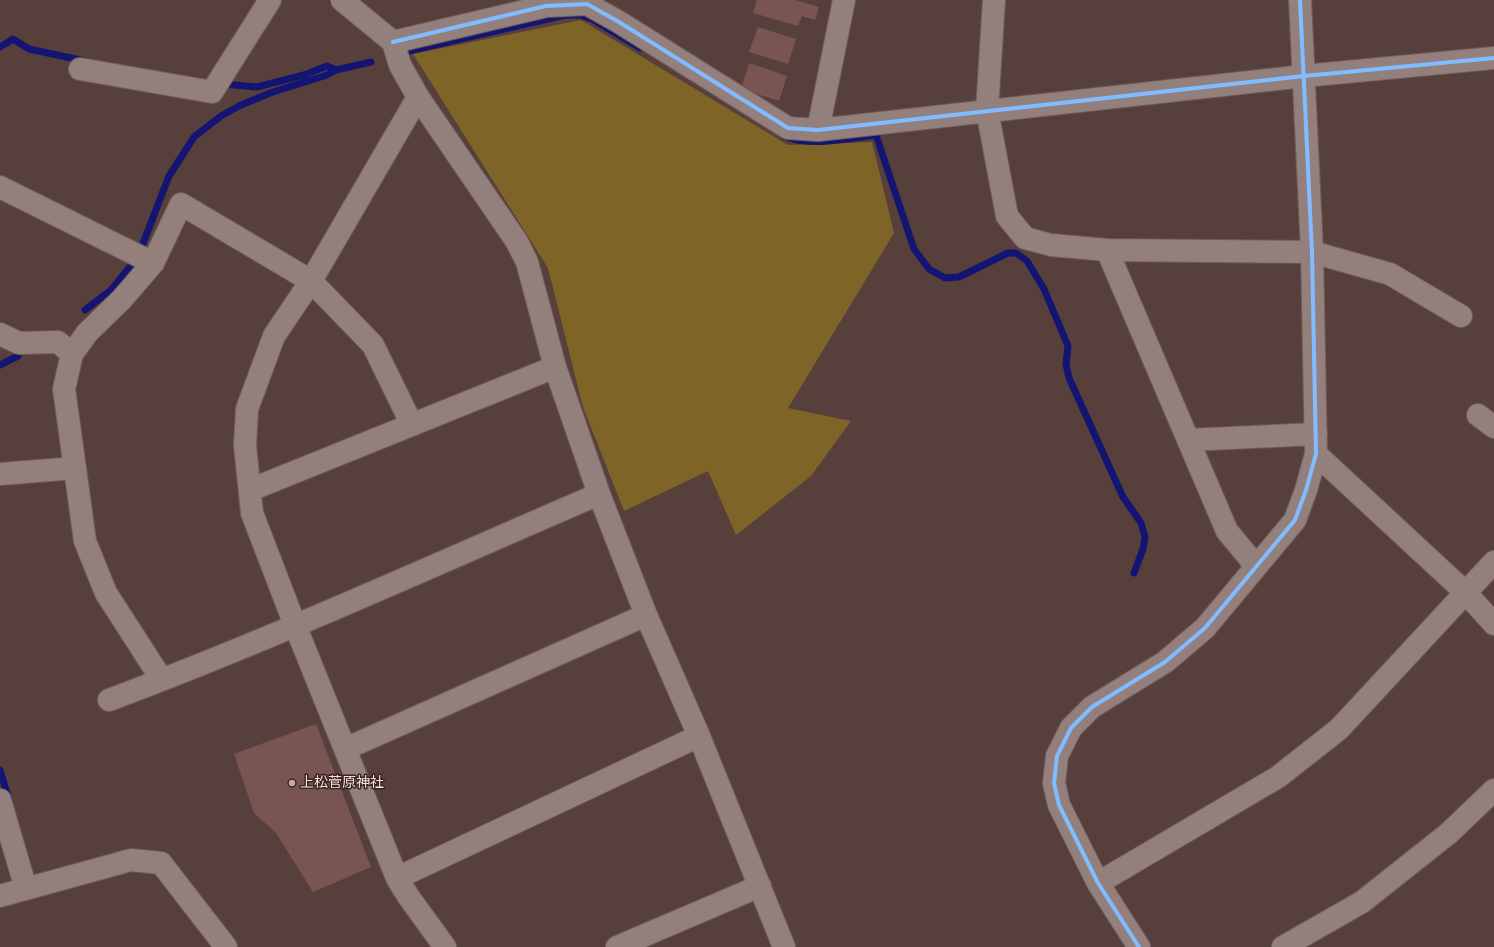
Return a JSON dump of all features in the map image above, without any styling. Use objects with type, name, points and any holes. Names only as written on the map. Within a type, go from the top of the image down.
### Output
[{"type":"street","points":[[80,69],[212,92],[270,0]]},
{"type":"street","points":[[342,0],[393,42],[400,65],[418,97],[517,242],[527,262],[554,367],[599,494],[646,615],[699,736],[784,947]]},
{"type":"street","points":[[818,130],[844,0]]},
{"type":"street","points":[[994,0],[987,110],[1007,216],[1025,238],[1051,245],[1107,250],[1312,252],[1390,274],[1461,316]]},
{"type":"street","points":[[1139,947],[1098,883],[1059,804],[1054,783],[1057,756],[1071,728],[1092,707],[1165,662],[1205,628],[1295,520],[1316,444],[1312,252],[1300,0]]},
{"type":"street","points":[[393,42],[546,6],[587,4],[619,22],[788,128],[818,130],[987,110],[1304,76],[1494,58]]},
{"type":"street","points":[[418,97],[310,281],[274,336],[247,410],[245,446],[252,513],[295,625],[397,878],[436,944]]},
{"type":"street","points":[[0,187],[153,262]]},
{"type":"street","points":[[162,680],[106,593],[85,541],[64,389],[72,354],[87,333],[122,299],[153,262],[181,204],[310,281],[373,345],[412,425]]},
{"type":"street","points":[[1107,250],[1228,531],[1256,566]]},
{"type":"street","points":[[0,334],[19,343],[58,342],[72,354]]},
{"type":"street","points":[[250,490],[554,367]]},
{"type":"street","points":[[1188,440],[1316,444],[1465,592],[1494,624]]},
{"type":"street","points":[[0,474],[75,468]]},
{"type":"street","points":[[109,700],[162,680],[295,625],[599,494]]},
{"type":"street","points":[[1098,883],[1278,777],[1339,729],[1494,562]]},
{"type":"street","points":[[345,748],[646,615]]},
{"type":"street","points":[[397,878],[699,736]]},
{"type":"street","points":[[1283,947],[1362,902],[1449,833],[1494,790]]},
{"type":"street","points":[[0,800],[26,889]]},
{"type":"street","points":[[0,896],[131,860],[161,863],[226,947]]},
{"type":"street","points":[[617,947],[645,942],[760,886]]},
{"type":"shaded area","points":[[581,20],[788,145],[872,142],[894,233],[788,408],[851,421],[811,476],[736,535],[708,471],[624,511],[583,407],[548,268],[413,54]]},
{"type":"building","points":[[757,0],[795,0],[819,7],[815,20],[802,16],[798,26],[753,13]]},
{"type":"building","points":[[758,27],[796,39],[788,64],[749,52]]},
{"type":"building","points":[[749,63],[787,76],[779,101],[741,89]]},
{"type":"building","name":"上松菅原神社","points":[[316,724],[371,867],[313,892],[276,833],[254,813],[234,754]]},
{"type":"waterway","points":[[409,51],[565,15],[580,15],[592,19],[640,48]]},
{"type":"waterway","points":[[0,47],[13,39],[29,49],[85,61]]},
{"type":"waterway","points":[[223,84],[257,87],[304,75],[327,66],[336,70],[371,62]]},
{"type":"waterway","points":[[142,246],[169,176],[194,137],[221,116],[239,106],[270,93],[327,75],[336,70]]},
{"type":"waterway","points":[[784,136],[817,142],[876,135],[914,249],[929,269],[945,278],[959,277],[1008,253],[1016,253],[1027,261],[1044,289],[1068,346],[1066,364],[1069,378],[1123,497],[1141,523],[1145,537],[1143,549],[1134,573]]},
{"type":"waterway","points":[[85,310],[111,290],[133,263]]},
{"type":"waterway","points":[[0,365],[18,356]]},
{"type":"waterway","points":[[0,770],[9,800]]},
{"type":"cycle path","points":[[1139,947],[1098,883],[1059,805],[1054,783],[1057,756],[1071,728],[1092,707],[1165,662],[1205,628],[1295,520],[1306,490],[1316,454],[1312,252],[1300,0]]},
{"type":"cycle path","points":[[393,42],[546,6],[587,4],[619,22],[788,128],[818,130],[1304,76],[1494,58]]},
{"type":"place","name":"上松菅原神社","points":[[292,783]]}]
